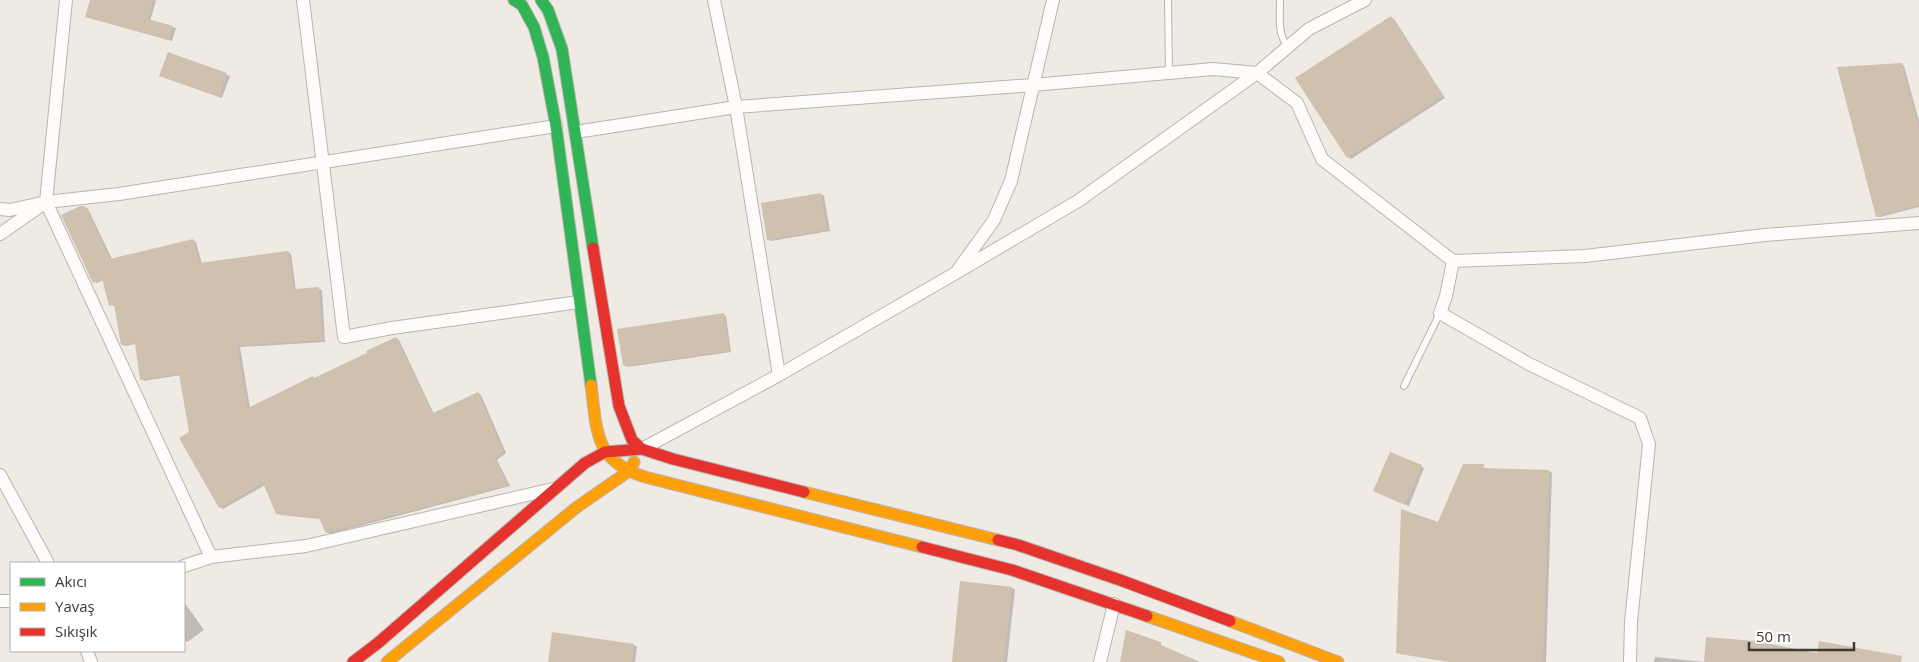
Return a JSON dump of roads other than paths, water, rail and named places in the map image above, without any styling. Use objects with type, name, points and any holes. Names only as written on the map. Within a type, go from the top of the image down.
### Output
[{"type":"street","points":[[66,0],[46,202],[211,557]]},
{"type":"street","points":[[303,0],[344,337],[392,328],[580,302]]},
{"type":"street","points":[[515,0],[522,6],[534,27],[543,57],[556,126],[595,416],[605,452],[629,471],[640,477],[672,483],[1012,570],[1279,662]]},
{"type":"street","points":[[541,0],[548,10],[562,49],[607,338],[620,406],[632,440],[642,449]]},
{"type":"street","points":[[714,0],[736,107],[779,375]]},
{"type":"street","points":[[954,274],[994,220],[1011,181],[1053,0]]},
{"type":"street","points":[[387,662],[577,507],[629,471],[642,449],[779,375],[1078,201],[1257,73],[1309,29],[1365,0]]},
{"type":"street","points":[[576,132],[736,107],[1033,86],[1213,69],[1257,73],[1298,103],[1322,159],[1453,261],[1585,256],[1764,235],[1919,223]]},
{"type":"street","points":[[0,209],[10,210],[46,202],[119,194],[556,126]]},
{"type":"street","points":[[0,234],[46,202]]},
{"type":"street","points":[[1453,261],[1446,296],[1440,313],[1529,364],[1640,418],[1649,444],[1630,622],[1630,662]]},
{"type":"street","points":[[585,342],[607,338]]},
{"type":"street","points":[[354,662],[378,644],[559,488],[585,463],[605,452],[642,449],[683,462],[1018,546],[1129,584],[1338,662]]},
{"type":"street","points":[[0,475],[47,562]]},
{"type":"street","points":[[185,566],[211,557],[306,546],[559,488]]},
{"type":"street","points":[[1100,662],[1114,604]]},
{"type":"lane","points":[[1168,0],[1168,73]]},
{"type":"lane","points":[[1280,0],[1280,29],[1283,42],[1288,47]]},
{"type":"lane","points":[[1404,386],[1440,313]]}]
